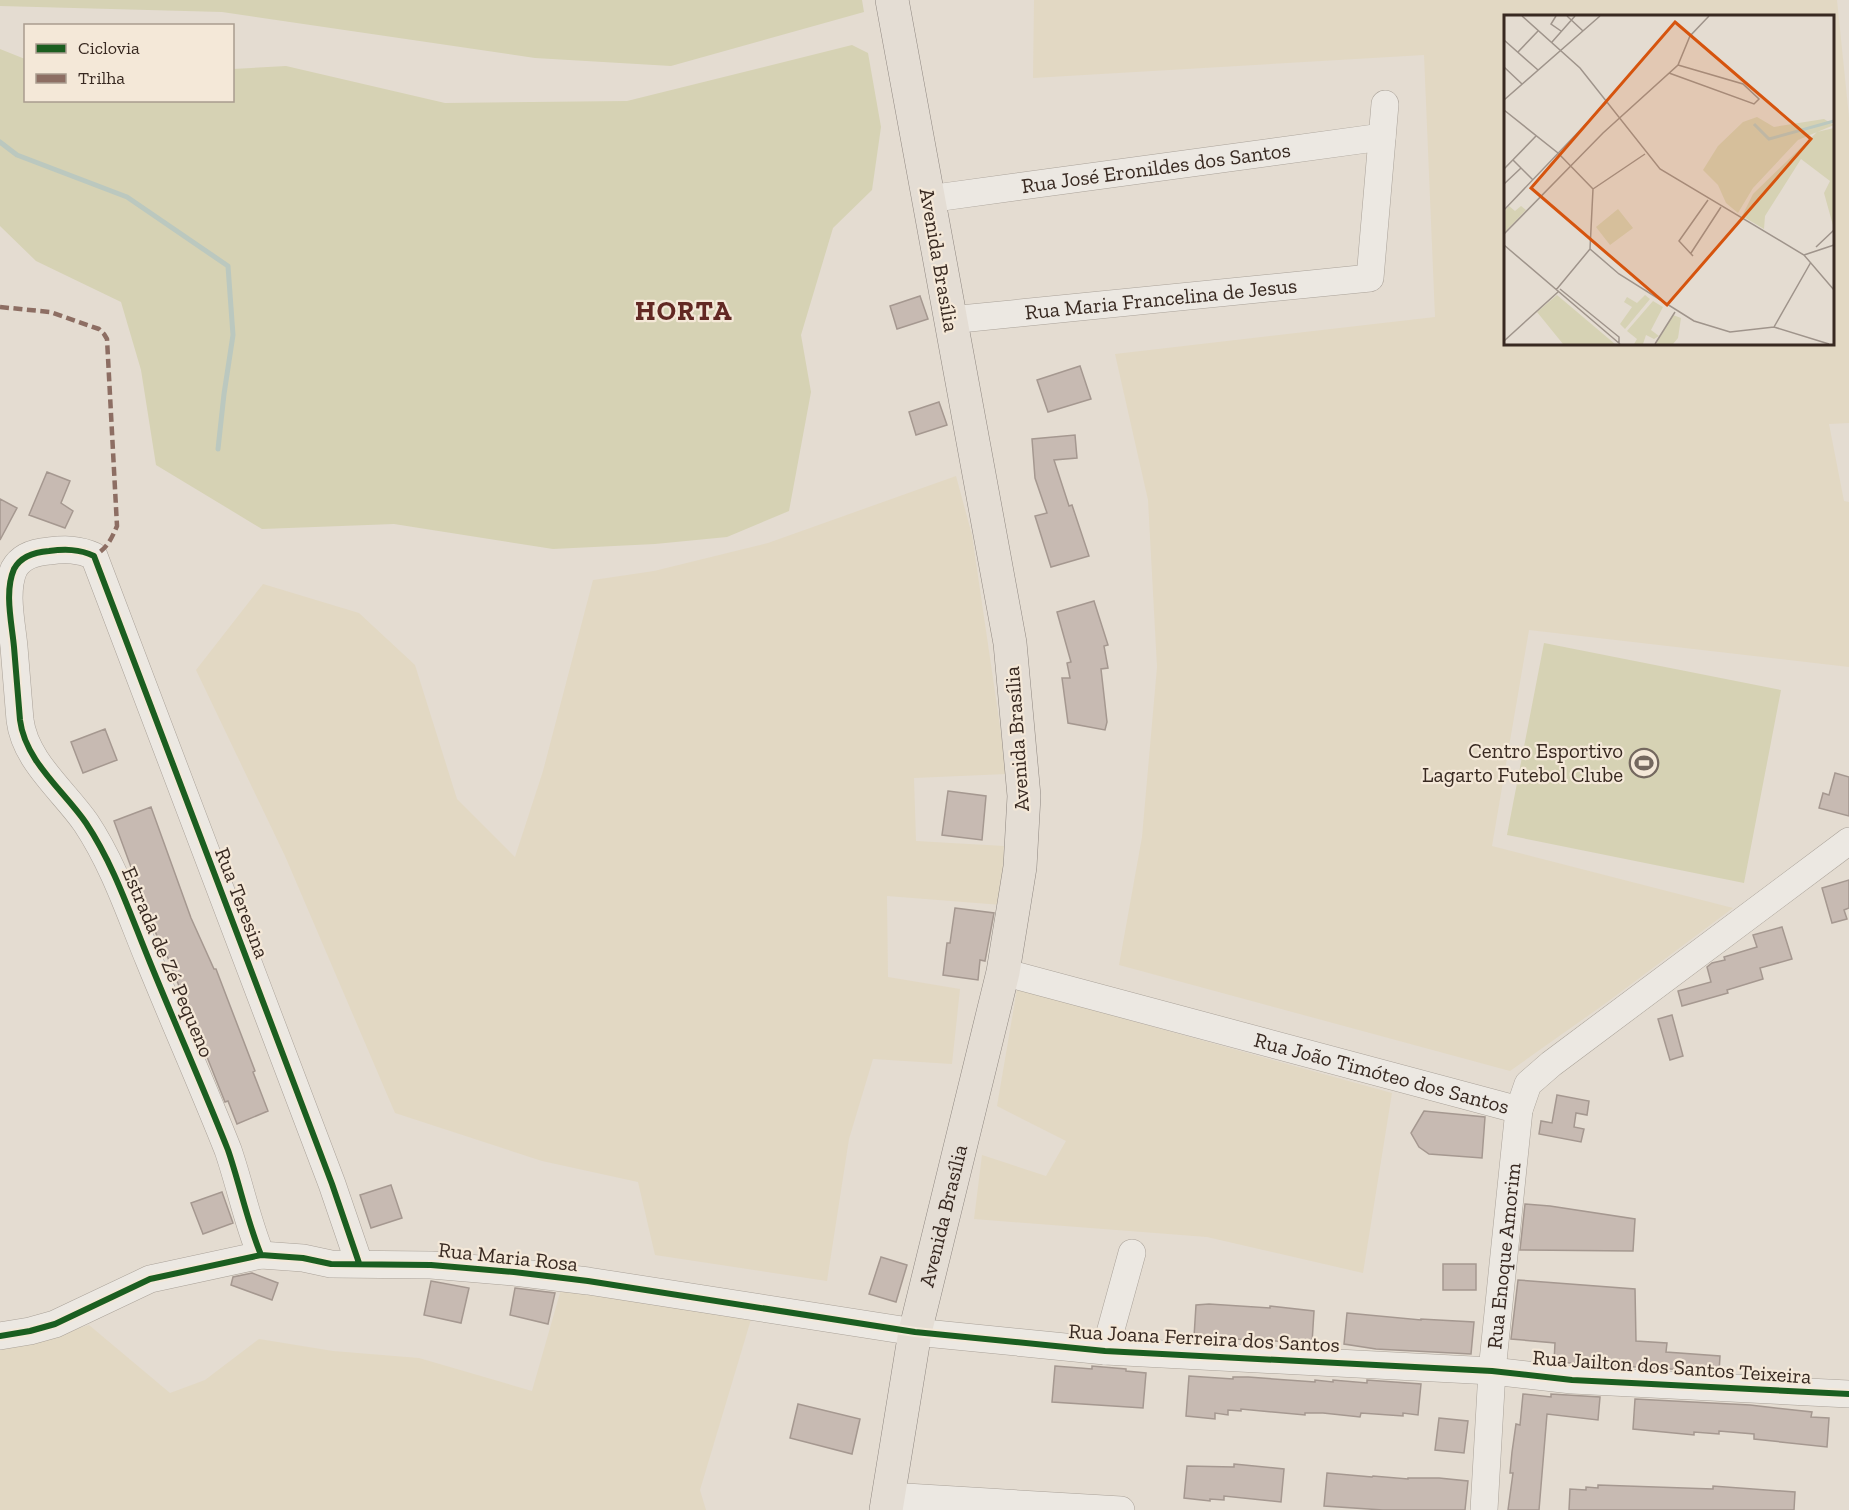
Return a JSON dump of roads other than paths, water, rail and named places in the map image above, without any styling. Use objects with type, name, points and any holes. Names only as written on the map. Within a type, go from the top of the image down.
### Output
[{"type":"main road","name":"Avenida Brasília","points":[[888,1503],[915,1332],[1003,972],[1020,867],[1024,796],[1010,643],[892,0]]},
{"type":"street","points":[[1382,137],[1385,104]]},
{"type":"street","name":"Rua José Eronildes dos Santos","points":[[928,200],[1382,137]]},
{"type":"street","name":"Rua Maria Francelina de Jesus","points":[[950,320],[1370,278],[1382,137]]},
{"type":"street","name":"Estrada de Zé Pequeno","points":[[94,556],[84,551],[71,550],[41,552],[31,554],[21,560],[15,568],[10,590],[22,731],[27,744],[45,771],[91,830],[121,889],[228,1150],[241,1190],[248,1222],[261,1255]]},
{"type":"street","name":"Rua Teresina","points":[[94,556],[332,1184],[359,1263]]},
{"type":"street","name":"Rua João Timóteo dos Santos","points":[[1003,972],[1519,1110],[1528,1084],[1551,1064],[1849,841]]},
{"type":"street","name":"Rua Enoque Amorim","points":[[1484,1510],[1492,1371],[1519,1110]]},
{"type":"street","points":[[1105,1351],[1132,1253]]},
{"type":"street","name":"Rua Maria Rosa","points":[[0,1336],[55,1324],[150,1279],[261,1255],[303,1258],[331,1264],[431,1265],[588,1281],[915,1332]]},
{"type":"street","name":"Rua Joana Ferreira dos Santos","points":[[915,1332],[1105,1351],[1492,1371]]},
{"type":"street","name":"Rua Jailton dos Santos Teixeira","points":[[1492,1371],[1572,1380],[1849,1394]]},
{"type":"street","points":[[888,1503],[1120,1510]]},
{"type":"waterway","points":[[0,142],[17,155],[127,197],[228,266],[233,335],[218,449]]},
{"type":"place","name":"Centro Esportivo Lagarto Futebol Clube","points":[[1644,763]]},
{"type":"district","name":"HORTA","points":[[684,311]]}]
